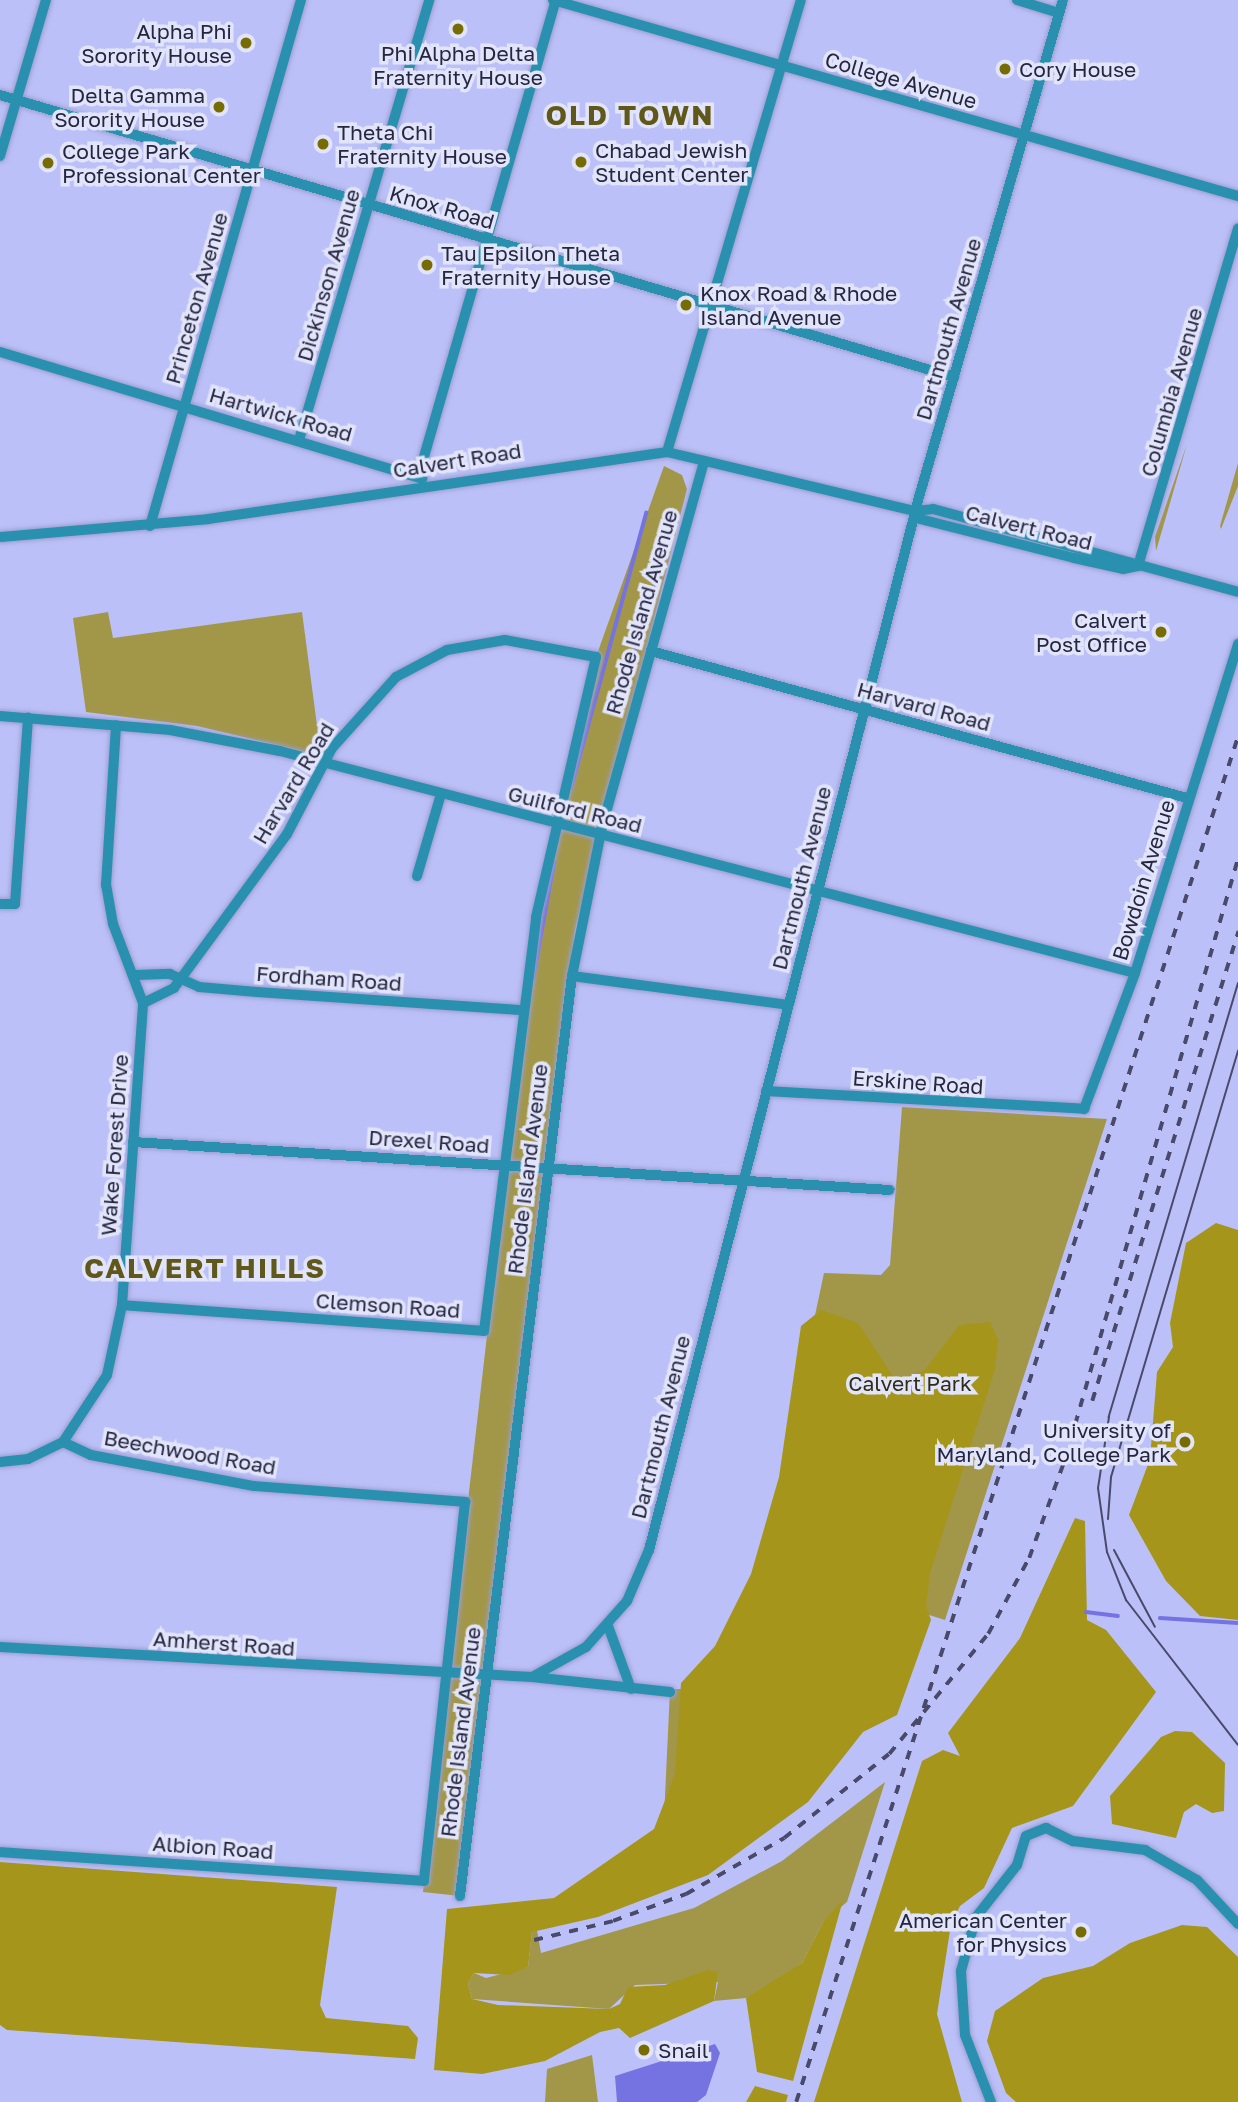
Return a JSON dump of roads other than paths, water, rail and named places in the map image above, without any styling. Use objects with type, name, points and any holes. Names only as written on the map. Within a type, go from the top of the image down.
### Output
[{"type":"street","points":[[0,156],[46,0]]},
{"type":"street","name":"Princeton Avenue","points":[[150,526],[301,0]]},
{"type":"street","name":"Dickinson Avenue","points":[[299,440],[429,0]]},
{"type":"street","points":[[422,480],[555,0]]},
{"type":"street","name":"College Avenue","points":[[555,0],[1238,196]]},
{"type":"street","points":[[667,452],[801,0]]},
{"type":"street","points":[[1017,0],[1059,13]]},
{"type":"street","name":"Dartmouth Avenue","points":[[485,1679],[532,1677],[586,1647],[608,1626],[649,1550],[742,1181],[820,892],[915,511],[1063,0]]},
{"type":"street","name":"Knox Road","points":[[0,95],[954,377]]},
{"type":"street","name":"Columbia Avenue","points":[[1138,566],[1238,228]]},
{"type":"street","name":"Hartwick Road","points":[[0,352],[299,440],[422,480]]},
{"type":"street","name":"Calvert Road","points":[[0,537],[150,526],[422,480],[667,452],[915,511],[946,512],[1124,556],[1138,566],[1238,592]]},
{"type":"street","name":"Rhode Island Avenue","points":[[460,1896],[546,1168],[572,975],[600,835],[704,461]]},
{"type":"street","name":"Harvard Road","points":[[180,978],[261,873],[327,763],[378,692],[447,650],[517,640],[596,657]]},
{"type":"street","name":"Bowdoin Avenue","points":[[1067,1111],[1089,1102],[1135,973],[1187,798],[1238,644]]},
{"type":"street","name":"Harvard Road","points":[[651,651],[1187,798]]},
{"type":"street","name":"Rhode Island Avenue","points":[[484,1331],[523,1010],[554,824],[596,657]]},
{"type":"street","name":"Guilford Road","points":[[0,716],[116,725],[327,763],[1135,973]]},
{"type":"street","points":[[0,904],[15,904],[28,717]]},
{"type":"street","points":[[116,725],[106,885],[113,925],[136,975],[180,978]]},
{"type":"street","points":[[417,876],[441,794]]},
{"type":"street","name":"Wake Forest Drive","points":[[63,1442],[107,1375],[122,1306],[143,1003],[136,975]]},
{"type":"street","points":[[572,975],[788,1005]]},
{"type":"street","points":[[143,1003],[180,978]]},
{"type":"street","name":"Fordham Road","points":[[180,978],[245,991],[523,1010]]},
{"type":"street","name":"Erskine Road","points":[[766,1091],[1067,1111]]},
{"type":"street","name":"Drexel Road","points":[[133,1142],[889,1190]]},
{"type":"street","name":"Clemson Road","points":[[122,1306],[484,1331]]},
{"type":"street","points":[[0,1462],[28,1459],[63,1442]]},
{"type":"street","name":"Beechwood Road","points":[[63,1442],[91,1455],[254,1486],[465,1502]]},
{"type":"street","name":"Rhode Island Avenue","points":[[424,1881],[465,1502]]},
{"type":"street","points":[[608,1626],[631,1689]]},
{"type":"street","name":"Amherst Road","points":[[0,1647],[485,1679]]},
{"type":"street","points":[[532,1677],[670,1692]]},
{"type":"street","points":[[990,2102],[965,2035],[961,1971],[976,1917],[1017,1865],[1027,1836],[1046,1828],[1073,1842],[1145,1850],[1197,1880],[1238,1924]]},
{"type":"street","name":"Albion Road","points":[[0,1852],[424,1881]]},
{"type":"waterway","points":[[571,788],[646,513]]},
{"type":"waterway","points":[[616,713],[675,525]]},
{"type":"waterway","points":[[533,979],[554,862]]},
{"type":"waterway","points":[[1086,1612],[1118,1616]]},
{"type":"waterway","points":[[1160,1618],[1238,1623]]},
{"type":"tram line","points":[[1238,983],[1109,1417],[1098,1488],[1107,1552],[1126,1600],[1238,1745]]},
{"type":"tram line","points":[[1108,1519],[1111,1477],[1238,1050]]},
{"type":"tram line","points":[[1114,1550],[1155,1627]]},
{"type":"railway","points":[[796,2102],[1238,736]]},
{"type":"railway","points":[[534,1940],[613,1921],[686,1894],[784,1838],[889,1754],[988,1634],[1029,1558],[1065,1459],[1238,858]]},
{"type":"railway","points":[[1092,1401],[1238,931]]},
{"type":"place","name":"Phi Alpha Delta Fraternity House","points":[[458,29]]},
{"type":"place","name":"Alpha Phi Sorority House","points":[[246,43]]},
{"type":"place","name":"Cory House","points":[[1005,69]]},
{"type":"place","name":"Delta Gamma Sorority House","points":[[219,107]]},
{"type":"place","name":"Theta Chi Fraternity House","points":[[323,144]]},
{"type":"place","name":"Chabad Jewish Student Center","points":[[581,162]]},
{"type":"place","name":"College Park Professional Center","points":[[48,163]]},
{"type":"place","name":"Tau Epsilon Theta Fraternity House","points":[[427,265]]},
{"type":"place","name":"Knox Road & Rhode Island Avenue","points":[[686,305]]},
{"type":"place","name":"Calvert Post Office","points":[[1161,632]]},
{"type":"place","name":"University of Maryland, College Park","points":[[1185,1442]]},
{"type":"place","name":"American Center for Physics","points":[[1081,1932]]},
{"type":"place","name":"Snail","points":[[644,2050]]},
{"type":"district","name":"OLD TOWN","points":[[630,115]]},
{"type":"district","name":"CALVERT HILLS","points":[[205,1268]]},
{"type":"park label","name":"Calvert Park","points":[[910,1383]]}]
